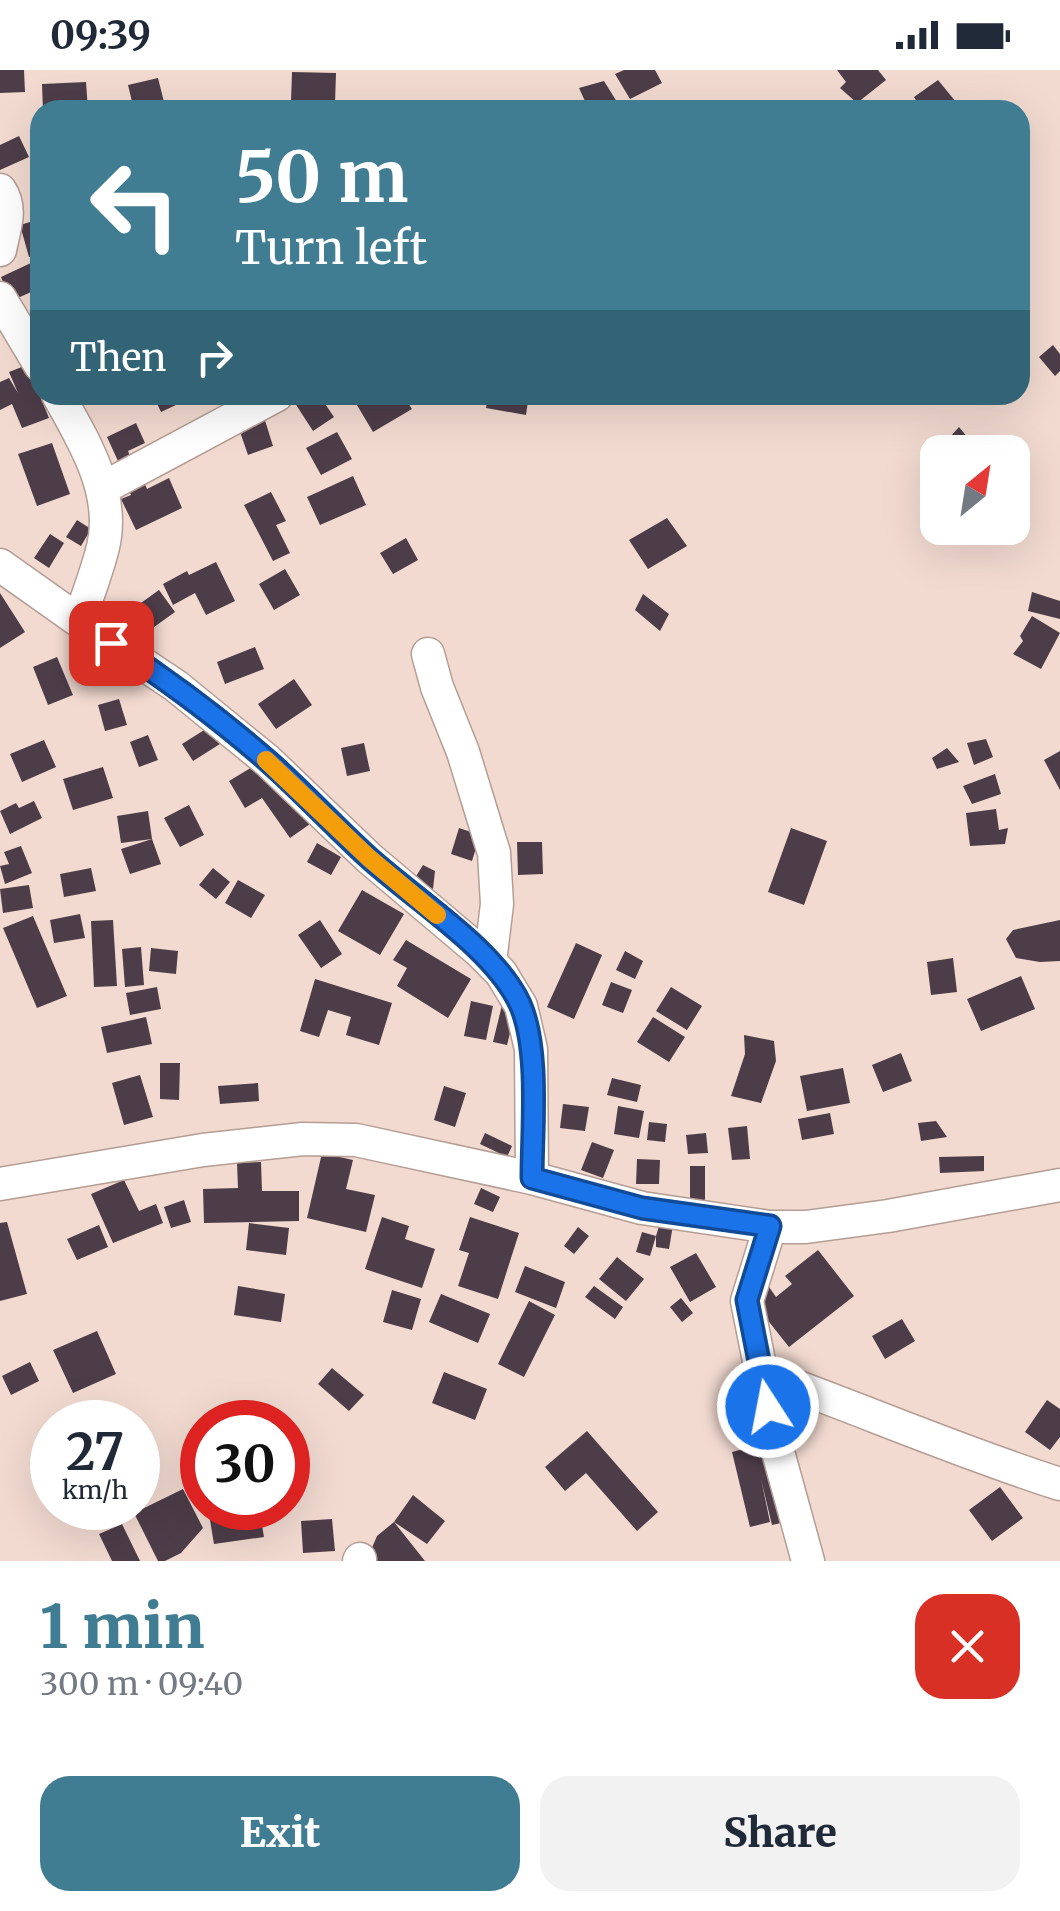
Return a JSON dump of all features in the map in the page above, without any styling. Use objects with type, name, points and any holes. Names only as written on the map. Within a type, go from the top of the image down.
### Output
[{"type":"street","points":[[0,190],[8,210],[0,250]]},
{"type":"street","points":[[0,298],[30,348]]},
{"type":"street","points":[[63,405],[103,488],[106,518],[103,545],[79,621]]},
{"type":"street","points":[[103,488],[258,405]]},
{"type":"street","points":[[0,565],[176,686],[268,762],[369,858],[502,974],[521,1006],[531,1048],[532,1178]]},
{"type":"street","points":[[428,654],[494,854],[497,904],[490,962]]},
{"type":"street","points":[[0,1184],[203,1150],[303,1139],[356,1140],[532,1178],[642,1208],[770,1226],[806,1227],[888,1216],[1060,1185]]},
{"type":"street","points":[[770,1226],[747,1300],[775,1441],[808,1561]]},
{"type":"street","points":[[760,1373],[1000,1465],[1060,1484]]},
{"type":"building","points":[[0,70],[24,70],[25,92],[0,93]]},
{"type":"building","points":[[624,70],[655,70],[662,83],[630,99],[615,74]]},
{"type":"building","points":[[837,70],[878,70],[886,80],[861,100],[854,100],[840,88],[846,82]]},
{"type":"building","points":[[292,72],[336,73],[335,100],[291,100]]},
{"type":"building","points":[[158,78],[164,100],[132,100],[128,85]]},
{"type":"building","points":[[938,80],[954,100],[916,100],[914,97]]},
{"type":"building","points":[[604,81],[616,100],[584,100],[579,88]]},
{"type":"building","points":[[86,82],[87,100],[43,100],[42,84]]},
{"type":"building","points":[[19,136],[29,157],[0,170],[0,145]]},
{"type":"building","points":[[30,222],[30,257],[29,257],[20,225]]},
{"type":"building","points":[[30,263],[30,292],[11,301],[1,277]]},
{"type":"building","points":[[1053,345],[1060,354],[1060,371],[1055,376],[1039,357]]},
{"type":"building","points":[[30,364],[30,405],[44,405],[49,418],[22,428],[12,404],[0,410],[0,382],[9,378],[18,393],[9,372]]},
{"type":"building","points":[[158,405],[176,405],[161,412]]},
{"type":"building","points":[[296,405],[326,405],[334,417],[313,431]]},
{"type":"building","points":[[357,405],[409,405],[412,409],[373,432]]},
{"type":"building","points":[[486,405],[527,405],[526,415],[486,408]]},
{"type":"building","points":[[263,414],[273,446],[248,455],[237,423]]},
{"type":"building","points":[[136,423],[145,443],[118,461],[107,437]]},
{"type":"building","points":[[337,432],[352,459],[321,475],[306,448]]},
{"type":"building","points":[[52,443],[70,494],[37,506],[18,454]]},
{"type":"building","points":[[353,476],[366,505],[320,525],[307,497]]},
{"type":"building","points":[[169,478],[182,508],[136,530],[121,499],[131,495],[128,489],[144,482],[147,489]]},
{"type":"building","points":[[271,492],[286,521],[276,525],[290,553],[273,561],[244,505]]},
{"type":"building","points":[[667,518],[687,546],[648,569],[629,540]]},
{"type":"building","points":[[77,520],[91,529],[81,546],[66,537]]},
{"type":"building","points":[[50,534],[64,543],[49,568],[34,558]]},
{"type":"building","points":[[406,538],[418,560],[393,574],[380,553]]},
{"type":"building","points":[[216,562],[235,601],[206,615],[195,593],[173,605],[163,584]]},
{"type":"building","points":[[285,569],[300,595],[274,610],[259,584]]},
{"type":"building","points":[[159,590],[175,612],[143,635],[127,613]]},
{"type":"building","points":[[1032,592],[1060,601],[1060,619],[1028,611]]},
{"type":"building","points":[[0,593],[25,632],[0,648]]},
{"type":"building","points":[[643,594],[669,614],[660,631],[635,610]]},
{"type":"building","points":[[1032,616],[1060,633],[1041,669],[1013,654],[1023,641],[1020,636]]},
{"type":"building","points":[[255,647],[264,669],[225,684],[217,662]]},
{"type":"building","points":[[57,657],[73,695],[48,705],[33,667]]},
{"type":"building","points":[[294,679],[312,705],[276,729],[258,704]]},
{"type":"building","points":[[119,699],[127,725],[105,731],[98,705]]},
{"type":"building","points":[[209,727],[220,744],[193,761],[182,744]]},
{"type":"building","points":[[148,735],[158,760],[139,767],[130,742]]},
{"type":"building","points":[[986,739],[993,757],[974,765],[967,743]]},
{"type":"building","points":[[44,740],[56,767],[22,782],[10,754]]},
{"type":"building","points":[[364,743],[370,771],[347,776],[341,748]]},
{"type":"building","points":[[947,748],[959,762],[937,769],[932,758]]},
{"type":"building","points":[[1060,751],[1060,790],[1044,760]]},
{"type":"building","points":[[259,763],[274,790],[283,785],[310,824],[290,838],[262,798],[245,808],[229,781]]},
{"type":"building","points":[[103,767],[113,798],[73,810],[63,779]]},
{"type":"building","points":[[995,774],[1001,794],[972,804],[963,786]]},
{"type":"building","points":[[34,801],[42,818],[10,834],[0,811],[16,803],[19,808]]},
{"type":"building","points":[[189,805],[204,835],[180,847],[164,818]]},
{"type":"building","points":[[996,809],[999,830],[1008,828],[1005,844],[970,846],[966,813]]},
{"type":"building","points":[[148,811],[152,839],[121,843],[117,816]]},
{"type":"building","points":[[459,828],[480,835],[472,861],[451,854]]},
{"type":"building","points":[[791,828],[827,841],[804,905],[768,892]]},
{"type":"building","points":[[152,839],[161,864],[130,874],[121,849]]},
{"type":"building","points":[[517,842],[542,842],[543,874],[518,875]]},
{"type":"building","points":[[317,843],[341,857],[331,875],[307,862]]},
{"type":"building","points":[[21,846],[32,873],[5,884],[0,866],[9,864],[4,852]]},
{"type":"building","points":[[423,865],[435,871],[433,889],[415,878]]},
{"type":"building","points":[[91,868],[96,891],[64,897],[60,874]]},
{"type":"building","points":[[213,868],[230,882],[216,899],[199,885]]},
{"type":"building","points":[[238,880],[265,895],[251,918],[225,903]]},
{"type":"building","points":[[29,885],[33,908],[3,913],[0,889]]},
{"type":"building","points":[[362,890],[404,914],[380,955],[338,931]]},
{"type":"building","points":[[80,914],[85,938],[54,943],[50,920]]},
{"type":"building","points":[[33,916],[67,996],[37,1008],[3,928]]},
{"type":"building","points":[[113,920],[117,986],[94,987],[91,921]]},
{"type":"building","points":[[320,920],[342,954],[321,968],[298,935]]},
{"type":"building","points":[[1060,920],[1060,961],[1016,958],[1006,939],[1013,930]]},
{"type":"building","points":[[406,940],[471,979],[448,1018],[397,986],[407,968],[393,960]]},
{"type":"building","points":[[576,943],[602,955],[574,1019],[547,1007]]},
{"type":"building","points":[[141,947],[144,985],[125,987],[122,949]]},
{"type":"building","points":[[151,948],[178,951],[176,974],[149,971]]},
{"type":"building","points":[[625,951],[643,961],[635,979],[616,970]]},
{"type":"building","points":[[953,958],[957,992],[931,995],[927,962]]},
{"type":"building","points":[[1021,976],[1035,1009],[981,1031],[967,999]]},
{"type":"building","points":[[315,979],[392,1003],[379,1045],[346,1035],[351,1017],[328,1010],[319,1037],[300,1031]]},
{"type":"building","points":[[611,982],[632,990],[623,1013],[602,1005]]},
{"type":"building","points":[[157,987],[161,1009],[130,1015],[126,993]]},
{"type":"building","points":[[671,987],[702,1006],[687,1030],[656,1011]]},
{"type":"building","points":[[471,1001],[493,1006],[486,1040],[464,1036]]},
{"type":"building","points":[[503,1001],[517,1005],[507,1045],[493,1042]]},
{"type":"building","points":[[146,1017],[152,1044],[107,1053],[101,1027]]},
{"type":"building","points":[[653,1017],[685,1037],[669,1062],[637,1042]]},
{"type":"building","points":[[744,1035],[774,1041],[776,1061],[761,1103],[731,1096],[745,1054]]},
{"type":"building","points":[[901,1053],[912,1081],[883,1092],[872,1065]]},
{"type":"building","points":[[160,1063],[180,1063],[179,1100],[160,1099]]},
{"type":"building","points":[[843,1068],[850,1103],[807,1111],[800,1076]]},
{"type":"building","points":[[140,1075],[153,1117],[124,1125],[112,1083]]},
{"type":"building","points":[[612,1078],[641,1085],[637,1102],[607,1095]]},
{"type":"building","points":[[258,1083],[259,1101],[220,1104],[218,1086]]},
{"type":"building","points":[[444,1086],[466,1093],[455,1127],[434,1120]]},
{"type":"building","points":[[563,1104],[589,1107],[585,1131],[560,1128]]},
{"type":"building","points":[[618,1106],[644,1111],[639,1138],[614,1134]]},
{"type":"building","points":[[830,1113],[834,1134],[802,1140],[798,1119]]},
{"type":"building","points":[[936,1121],[947,1137],[921,1141],[918,1123]]},
{"type":"building","points":[[649,1122],[667,1124],[665,1142],[647,1140]]},
{"type":"building","points":[[747,1126],[750,1159],[732,1160],[728,1128]]},
{"type":"building","points":[[485,1133],[512,1146],[507,1157],[480,1144]]},
{"type":"building","points":[[706,1133],[708,1153],[688,1154],[686,1135]]},
{"type":"building","points":[[592,1142],[614,1150],[603,1178],[581,1170]]},
{"type":"building","points":[[322,1153],[353,1160],[346,1189],[375,1195],[366,1232],[307,1218]]},
{"type":"building","points":[[984,1156],[984,1171],[940,1173],[939,1157]]},
{"type":"building","points":[[637,1159],[660,1160],[659,1184],[636,1184]]},
{"type":"building","points":[[261,1162],[262,1191],[299,1191],[299,1221],[204,1223],[203,1189],[238,1188],[237,1163]]},
{"type":"building","points":[[690,1166],[705,1166],[705,1206],[690,1206]]},
{"type":"building","points":[[124,1180],[139,1211],[156,1204],[163,1223],[113,1243],[91,1194]]},
{"type":"building","points":[[481,1188],[500,1197],[493,1212],[474,1204]]},
{"type":"building","points":[[184,1200],[191,1222],[171,1228],[164,1207]]},
{"type":"building","points":[[382,1217],[409,1226],[405,1239],[435,1249],[422,1288],[365,1269]]},
{"type":"building","points":[[470,1217],[519,1233],[498,1299],[458,1286],[469,1253],[459,1250]]},
{"type":"building","points":[[7,1222],[27,1294],[0,1301],[0,1223]]},
{"type":"building","points":[[249,1223],[289,1228],[286,1255],[246,1250]]},
{"type":"building","points":[[660,1223],[673,1225],[669,1249],[656,1247]]},
{"type":"building","points":[[99,1225],[108,1247],[77,1260],[67,1239]]},
{"type":"building","points":[[578,1227],[589,1236],[574,1254],[564,1246]]},
{"type":"building","points":[[642,1232],[656,1236],[650,1256],[636,1252]]},
{"type":"building","points":[[818,1250],[854,1296],[789,1347],[750,1298],[767,1284],[776,1297],[792,1284],[785,1276]]},
{"type":"building","points":[[696,1253],[716,1287],[690,1302],[670,1267]]},
{"type":"building","points":[[617,1257],[644,1279],[626,1301],[599,1279]]},
{"type":"building","points":[[525,1266],[565,1282],[556,1308],[515,1292]]},
{"type":"building","points":[[238,1286],[285,1294],[281,1322],[234,1315]]},
{"type":"building","points":[[594,1286],[623,1307],[615,1319],[585,1297]]},
{"type":"building","points":[[392,1290],[421,1299],[412,1330],[383,1322]]},
{"type":"building","points":[[441,1294],[490,1314],[478,1343],[429,1322]]},
{"type":"building","points":[[681,1298],[693,1313],[682,1322],[670,1307]]},
{"type":"building","points":[[529,1301],[555,1315],[524,1377],[498,1364]]},
{"type":"building","points":[[902,1319],[915,1341],[885,1359],[872,1336]]},
{"type":"building","points":[[97,1331],[116,1374],[73,1393],[53,1350]]},
{"type":"building","points":[[30,1362],[39,1381],[11,1395],[2,1376]]},
{"type":"building","points":[[332,1368],[364,1395],[349,1411],[318,1384]]},
{"type":"building","points":[[444,1372],[487,1389],[475,1420],[432,1403]]},
{"type":"building","points":[[1047,1400],[1060,1409],[1060,1437],[1050,1450],[1025,1432]]},
{"type":"building","points":[[587,1431],[658,1512],[637,1531],[586,1473],[565,1491],[545,1467]]},
{"type":"building","points":[[775,1441],[794,1520],[772,1525],[761,1479],[770,1522],[750,1527],[732,1452]]},
{"type":"building","points":[[1000,1487],[1023,1518],[992,1541],[969,1510]]},
{"type":"building","points":[[180,1490],[180,1530],[201,1530],[181,1553],[165,1561],[158,1561],[142,1530],[160,1530],[160,1500]]},
{"type":"building","points":[[413,1495],[445,1521],[427,1544],[394,1522]]},
{"type":"building","points":[[332,1519],[335,1551],[303,1553],[302,1530],[310,1530],[310,1520]]},
{"type":"building","points":[[394,1522],[425,1561],[376,1561],[371,1550],[377,1536]]},
{"type":"building","points":[[125,1530],[140,1561],[112,1561],[99,1534]]},
{"type":"building","points":[[212,1530],[263,1530],[264,1537],[214,1544]]},
{"type":"slow traffic","points":[[266,760],[369,858],[437,915]]},
{"type":"route","points":[[111,643],[176,686],[268,762],[369,858],[480,950],[502,974],[521,1006],[531,1048],[532,1178],[642,1208],[770,1226],[747,1300],[768,1407]]}]
